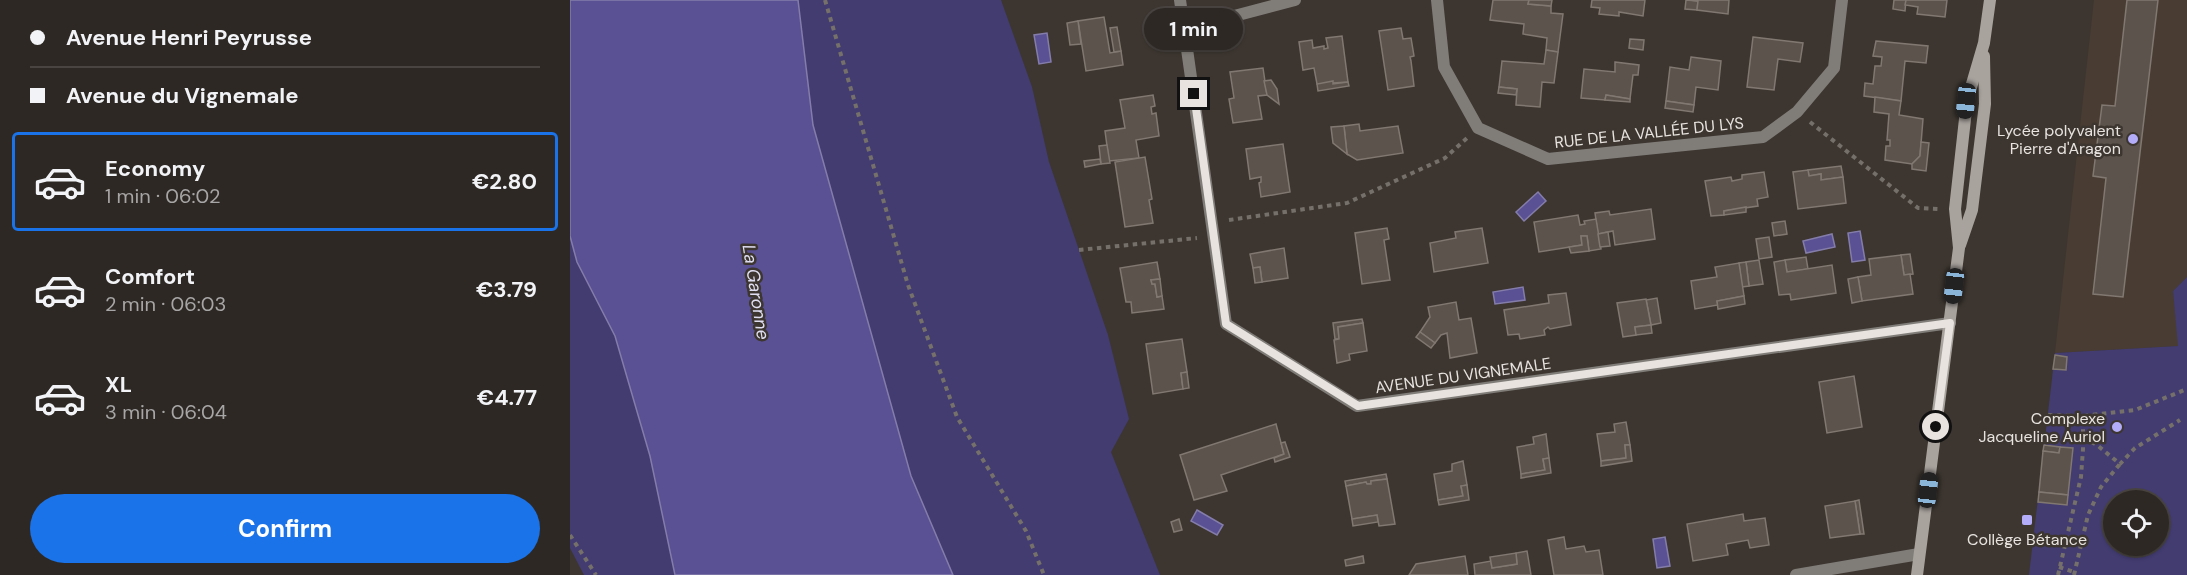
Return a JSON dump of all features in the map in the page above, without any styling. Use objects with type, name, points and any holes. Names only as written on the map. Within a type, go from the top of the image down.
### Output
[{"type":"street","name":"AVENUE DU VIGNEMALE","points":[[1180,0],[1226,324],[1358,406],[1950,323]]},
{"type":"street","points":[[1185,29],[1295,0]]},
{"type":"street","points":[[1437,0],[1444,67],[1478,128]]},
{"type":"street","name":"RUE DE LA VALLÉE DU LYS","points":[[1478,128],[1548,159],[1763,137],[1797,112],[1834,68],[1842,0]]},
{"type":"street","points":[[1917,575],[1959,248],[1972,210],[1985,104],[1984,43],[1990,0]]},
{"type":"street","points":[[1959,248],[1954,209],[1966,101],[1984,43]]},
{"type":"street","points":[[1796,575],[1919,554]]},
{"type":"path","points":[[825,0],[908,285],[957,417],[1026,531],[1044,575]]},
{"type":"path","points":[[1797,112],[1918,208],[1954,209]]},
{"type":"path","points":[[1210,223],[1347,203],[1445,158],[1478,128]]},
{"type":"path","points":[[1079,250],[1213,237]]},
{"type":"path","points":[[2048,415],[2083,416],[2134,410],[2187,388]]},
{"type":"path","points":[[2058,575],[2080,477],[2083,416]]},
{"type":"path","points":[[2059,567],[2074,573],[2088,515],[2101,487],[2135,448],[2180,420]]},
{"type":"path","points":[[2083,438],[2097,445],[2120,464]]},
{"type":"path","points":[[570,535],[596,575]]},
{"type":"shaded area","points":[[798,0],[1001,0],[1032,87],[1049,162],[1108,335],[1129,419],[1111,452],[1160,575],[953,575],[911,476],[813,125]]},
{"type":"shaded area","name":"Lycée polyvalent Pierre d'Aragon","points":[[2094,0],[2187,0],[2187,277],[2173,291],[2179,346],[2055,353]]},
{"type":"shaded area","points":[[570,236],[577,262],[615,336],[650,456],[675,575],[584,575],[570,548]]},
{"type":"shaded area","name":"Complexe Jacqueline Auriol","points":[[2187,277],[2187,575],[2029,575],[2055,353],[2178,346],[2173,291]]},
{"type":"water","name":"La Garonne","points":[[570,0],[798,0],[813,125],[911,476],[953,575],[675,575],[650,456],[615,336],[577,262],[570,236]]},
{"type":"water","points":[[1047,33],[1051,62],[1039,64],[1034,35]]},
{"type":"water","points":[[1538,192],[1546,201],[1524,221],[1516,212]]},
{"type":"water","points":[[1860,231],[1865,260],[1852,262],[1848,233]]},
{"type":"water","points":[[1832,234],[1835,247],[1806,253],[1803,241]]},
{"type":"water","points":[[1523,287],[1525,300],[1495,304],[1493,292]]},
{"type":"water","points":[[1197,510],[1223,525],[1217,535],[1191,521]]},
{"type":"water","points":[[1665,537],[1670,566],[1657,568],[1653,539]]},
{"type":"building","points":[[1493,0],[1529,0],[1528,4],[1551,6],[1551,13],[1563,14],[1558,52],[1546,50],[1547,38],[1523,34],[1524,24],[1490,20]]},
{"type":"building","points":[[1529,0],[1552,0],[1551,6],[1528,4]]},
{"type":"building","points":[[1592,0],[1645,0],[1643,16],[1619,12],[1619,16],[1599,14],[1600,8],[1591,7]]},
{"type":"building","points":[[1686,0],[1698,1],[1697,10],[1685,9]]},
{"type":"building","points":[[1689,0],[1729,0],[1728,14],[1697,10],[1698,1]]},
{"type":"building","points":[[1894,0],[1906,0],[1905,11],[1893,9]]},
{"type":"building","points":[[1906,0],[1947,0],[1945,17],[1917,14],[1918,7],[1905,5]]},
{"type":"building","points":[[2127,0],[2158,0],[2123,297],[2093,294],[2106,178],[2093,176],[2102,105],[2115,106]]},
{"type":"building","points":[[1104,17],[1110,53],[1121,51],[1123,65],[1086,71],[1078,21]]},
{"type":"building","points":[[1078,21],[1081,44],[1070,45],[1067,23]]},
{"type":"building","points":[[1117,27],[1121,51],[1114,52],[1110,28]]},
{"type":"building","points":[[1401,28],[1403,39],[1411,38],[1414,56],[1410,57],[1414,86],[1388,90],[1379,31]]},
{"type":"building","points":[[1342,36],[1348,82],[1317,84],[1314,68],[1303,70],[1299,42],[1312,40],[1313,48],[1324,46],[1324,49],[1328,48],[1326,38]]},
{"type":"building","points":[[1753,37],[1803,43],[1800,62],[1778,59],[1774,90],[1747,87]]},
{"type":"building","points":[[1630,39],[1644,40],[1643,50],[1629,48]]},
{"type":"building","points":[[1876,41],[1928,46],[1926,63],[1905,61],[1901,101],[1864,96],[1865,83],[1873,84],[1875,66],[1881,66],[1882,57],[1873,56]]},
{"type":"building","points":[[1546,50],[1558,52],[1554,83],[1542,82],[1540,107],[1516,105],[1517,89],[1499,87],[1502,61],[1544,64]]},
{"type":"building","points":[[1691,57],[1721,61],[1718,90],[1696,87],[1694,105],[1666,101],[1670,67],[1689,70]]},
{"type":"building","points":[[1615,62],[1639,65],[1638,75],[1633,75],[1630,99],[1606,95],[1605,100],[1581,98],[1584,69],[1615,72]]},
{"type":"building","points":[[1263,68],[1267,95],[1258,96],[1262,119],[1233,123],[1229,99],[1234,98],[1230,72]]},
{"type":"building","points":[[1271,80],[1277,89],[1279,104],[1267,95],[1264,81]]},
{"type":"building","points":[[1333,81],[1333,84],[1348,82],[1349,86],[1318,91],[1317,84]]},
{"type":"building","points":[[1499,87],[1517,89],[1516,95],[1498,93]]},
{"type":"building","points":[[1153,95],[1155,106],[1151,107],[1152,114],[1156,113],[1159,136],[1136,140],[1139,158],[1109,161],[1105,131],[1125,128],[1120,100]]},
{"type":"building","points":[[1606,95],[1630,99],[1630,102],[1605,100]]},
{"type":"building","points":[[1875,97],[1901,101],[1899,115],[1923,119],[1920,156],[1912,164],[1885,160],[1886,146],[1890,146],[1890,140],[1887,140],[1889,114],[1874,112]]},
{"type":"building","points":[[1666,101],[1694,105],[1693,112],[1665,108]]},
{"type":"building","points":[[1359,124],[1360,131],[1398,126],[1403,153],[1357,160],[1347,154],[1344,126]]},
{"type":"building","points":[[1344,126],[1347,154],[1333,143],[1331,127]]},
{"type":"building","points":[[1921,142],[1929,143],[1926,171],[1912,169],[1912,164],[1920,156]]},
{"type":"building","points":[[1283,144],[1290,192],[1261,197],[1259,183],[1261,177],[1250,179],[1246,149]]},
{"type":"building","points":[[1107,145],[1110,163],[1101,164],[1099,146]]},
{"type":"building","points":[[1145,157],[1152,199],[1149,200],[1153,223],[1125,227],[1115,162]]},
{"type":"building","points":[[1100,159],[1101,164],[1085,167],[1084,161]]},
{"type":"building","points":[[1841,166],[1843,177],[1821,180],[1821,174],[1809,176],[1808,170]]},
{"type":"building","points":[[1808,170],[1809,176],[1821,174],[1821,180],[1843,177],[1846,203],[1798,209],[1793,172]]},
{"type":"building","points":[[1764,172],[1768,197],[1757,199],[1758,206],[1724,211],[1724,215],[1711,216],[1705,181],[1731,177],[1732,181],[1742,179],[1742,175]]},
{"type":"building","points":[[1746,207],[1746,212],[1724,215],[1724,211]]},
{"type":"building","points":[[1651,209],[1655,239],[1615,245],[1613,231],[1598,234],[1595,213],[1609,211],[1610,215]]},
{"type":"building","points":[[1578,215],[1580,225],[1585,224],[1584,221],[1596,219],[1601,249],[1589,251],[1587,236],[1581,236],[1582,245],[1539,252],[1534,222]]},
{"type":"building","points":[[1785,221],[1787,234],[1774,236],[1772,223]]},
{"type":"building","points":[[1387,228],[1389,239],[1384,240],[1390,280],[1362,284],[1355,233]]},
{"type":"building","points":[[1482,228],[1488,263],[1434,272],[1430,243],[1456,238],[1455,232]]},
{"type":"building","points":[[1608,232],[1610,246],[1600,247],[1598,234]]},
{"type":"building","points":[[1581,236],[1587,236],[1589,251],[1571,253],[1569,247],[1582,245]]},
{"type":"building","points":[[1769,237],[1772,257],[1759,259],[1756,239]]},
{"type":"building","points":[[1284,248],[1288,278],[1262,282],[1260,267],[1253,268],[1250,254]]},
{"type":"building","points":[[1910,254],[1913,274],[1904,275],[1901,255]]},
{"type":"building","points":[[1901,255],[1904,275],[1910,274],[1913,294],[1862,301],[1858,277],[1871,275],[1869,259]]},
{"type":"building","points":[[1806,257],[1808,269],[1787,272],[1785,260]]},
{"type":"building","points":[[1759,260],[1763,284],[1749,286],[1746,262]]},
{"type":"building","points":[[1785,260],[1787,272],[1832,265],[1836,293],[1791,300],[1790,294],[1779,295],[1774,262]]},
{"type":"building","points":[[1157,262],[1160,279],[1151,280],[1152,284],[1155,284],[1157,297],[1162,296],[1164,309],[1132,313],[1131,302],[1126,302],[1120,268]]},
{"type":"building","points":[[1746,262],[1749,286],[1742,287],[1739,263]]},
{"type":"building","points":[[1739,263],[1744,296],[1717,301],[1718,305],[1695,309],[1691,281],[1717,277],[1715,267]]},
{"type":"building","points":[[1260,267],[1262,282],[1255,283],[1253,268]]},
{"type":"building","points":[[1858,277],[1862,301],[1852,303],[1848,279]]},
{"type":"building","points":[[1160,279],[1162,296],[1157,297],[1155,284],[1152,284],[1151,280]]},
{"type":"building","points":[[1566,293],[1571,325],[1550,329],[1548,327],[1544,330],[1545,335],[1520,339],[1519,334],[1508,335],[1504,310],[1549,303],[1548,295]]},
{"type":"building","points":[[1744,296],[1745,304],[1718,309],[1717,301]]},
{"type":"building","points":[[1657,298],[1661,323],[1651,325],[1646,300]]},
{"type":"building","points":[[1646,299],[1651,325],[1635,327],[1636,335],[1623,337],[1617,303]]},
{"type":"building","points":[[1456,302],[1459,320],[1471,318],[1477,353],[1450,358],[1447,333],[1441,335],[1435,343],[1420,332],[1430,317],[1428,307]]},
{"type":"building","points":[[1362,319],[1363,323],[1338,327],[1339,339],[1335,339],[1333,323]]},
{"type":"building","points":[[1363,323],[1367,351],[1349,354],[1350,360],[1337,363],[1334,340],[1339,339],[1338,327]]},
{"type":"building","points":[[1651,325],[1652,333],[1636,335],[1635,327]]},
{"type":"building","points":[[1420,332],[1435,343],[1431,348],[1416,337]]},
{"type":"building","points":[[1182,339],[1187,372],[1181,373],[1183,389],[1153,394],[1146,344]]},
{"type":"building","points":[[2055,355],[2067,357],[2066,370],[2053,369]]},
{"type":"building","points":[[1187,372],[1189,388],[1183,389],[1181,373]]},
{"type":"building","points":[[1854,376],[1862,427],[1827,433],[1819,382]]},
{"type":"building","points":[[1626,422],[1630,445],[1625,445],[1626,458],[1601,461],[1597,434],[1615,432],[1614,424]]},
{"type":"building","points":[[1276,424],[1284,454],[1221,475],[1227,491],[1194,500],[1180,455]]},
{"type":"building","points":[[1546,434],[1549,458],[1543,459],[1545,470],[1521,474],[1517,447],[1534,444],[1533,437]]},
{"type":"building","points":[[1285,442],[1290,457],[1275,462],[1274,458],[1284,454],[1281,443]]},
{"type":"building","points":[[1625,445],[1630,445],[1632,461],[1601,466],[1601,461],[1626,458]]},
{"type":"building","points":[[2044,445],[2060,447],[2059,453],[2043,451]]},
{"type":"building","points":[[2060,447],[2073,448],[2068,495],[2039,492],[2043,451],[2059,453]]},
{"type":"building","points":[[1549,458],[1551,473],[1521,478],[1521,474],[1545,470],[1543,459]]},
{"type":"building","points":[[1463,461],[1467,485],[1461,486],[1463,496],[1438,500],[1434,474],[1452,471],[1452,464]]},
{"type":"building","points":[[1386,474],[1387,479],[1371,481],[1371,484],[1366,482],[1346,486],[1345,481]]},
{"type":"building","points":[[1387,479],[1395,524],[1379,526],[1377,515],[1352,519],[1346,486],[1366,482],[1371,484],[1371,481]]},
{"type":"building","points":[[1467,485],[1469,500],[1439,505],[1438,500],[1463,496],[1461,486]]},
{"type":"building","points":[[2039,492],[2068,495],[2067,505],[2038,502]]},
{"type":"building","points":[[1859,500],[1864,534],[1860,534],[1855,501]]},
{"type":"building","points":[[1855,501],[1860,534],[1830,538],[1825,506]]},
{"type":"building","points":[[1743,514],[1744,521],[1765,518],[1769,545],[1750,548],[1748,540],[1726,544],[1728,555],[1693,561],[1687,524]]},
{"type":"building","points":[[1377,515],[1378,522],[1353,526],[1352,519]]},
{"type":"building","points":[[1179,519],[1182,530],[1174,532],[1171,522]]},
{"type":"building","points":[[1564,537],[1566,549],[1584,546],[1586,552],[1599,550],[1603,575],[1554,575],[1548,540]]},
{"type":"building","points":[[1527,551],[1531,575],[1475,575],[1474,564],[1491,561],[1492,568],[1517,564],[1516,553]]},
{"type":"building","points":[[1516,553],[1517,564],[1492,568],[1490,557]]},
{"type":"building","points":[[1363,556],[1364,563],[1346,566],[1345,560]]},
{"type":"building","points":[[1465,556],[1468,575],[1409,575],[1416,564]]},
{"type":"place","name":"Lycée polyvalent Pierre d'Aragon","points":[[2133,139]]},
{"type":"place","name":"Complexe Jacqueline Auriol","points":[[2117,427]]},
{"type":"place","name":"Collège Bétance","points":[[2027,520]]},
{"type":"route","points":[[1194,94],[1210,223],[1226,324],[1358,406],[1950,323],[1936,427]]}]
